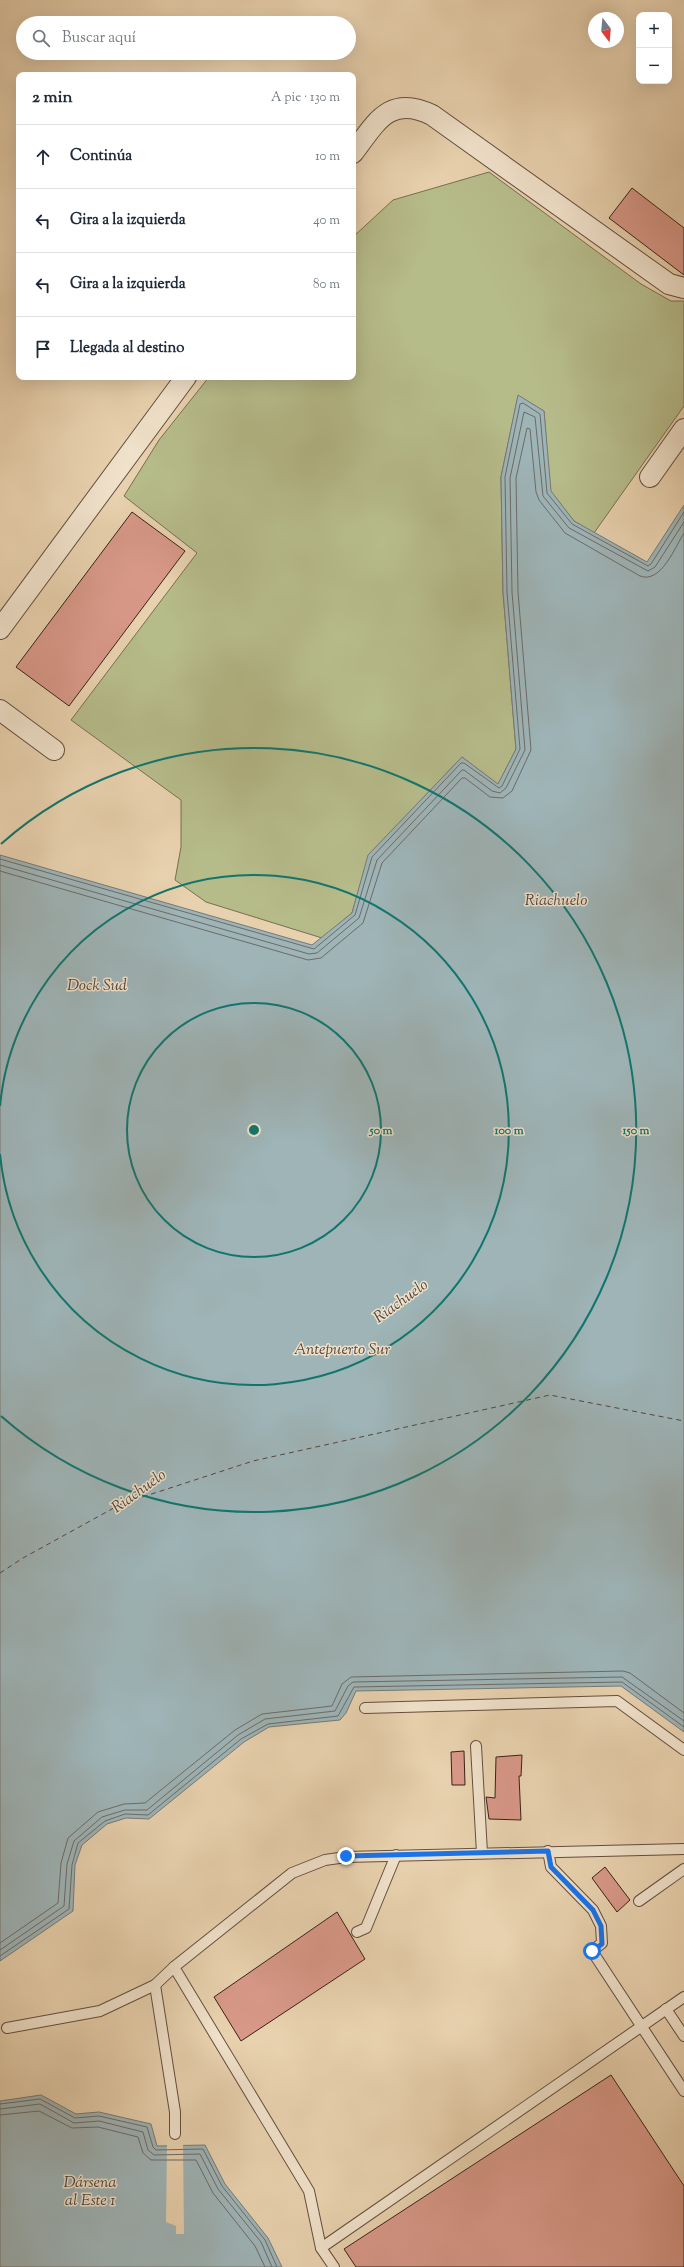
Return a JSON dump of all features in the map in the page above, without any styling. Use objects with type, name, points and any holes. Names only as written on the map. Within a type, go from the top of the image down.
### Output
[{"type":"street","points":[[356,150],[379,119],[389,111],[408,108],[420,110],[432,115],[669,284],[684,288]]},
{"type":"street","points":[[0,629],[184,380]]},
{"type":"street","points":[[650,477],[684,429]]},
{"type":"street","points":[[0,710],[54,750]]},
{"type":"lane","points":[[365,1708],[616,1701],[684,1750]]},
{"type":"lane","points":[[476,1746],[482,1853]]},
{"type":"lane","points":[[7,2028],[100,2011],[155,1985],[174,1967],[292,1873],[325,1860],[346,1856],[684,1849]]},
{"type":"lane","points":[[548,1851],[551,1867],[593,1910],[601,1926],[602,1944],[592,1951],[684,2091]]},
{"type":"lane","points":[[357,1932],[366,1928],[396,1855]]},
{"type":"lane","points":[[639,1901],[684,1869]]},
{"type":"lane","points":[[174,1967],[309,2191],[321,2248],[334,2267]]},
{"type":"lane","points":[[155,1985],[175,2112],[175,2134]]},
{"type":"lane","points":[[321,2248],[684,1997]]},
{"type":"lane","points":[[666,2009],[684,2036]]},
{"type":"green space","points":[[489,172],[641,284],[671,301],[684,301],[684,406],[594,533],[574,521],[550,491],[544,411],[518,396],[501,477],[503,592],[516,749],[498,785],[462,757],[369,855],[352,913],[322,938],[206,902],[175,880],[181,847],[181,800],[71,720],[197,553],[124,496],[159,440],[207,380],[356,380],[356,234],[393,200]]},
{"type":"water","name":"Antepuerto Sur","points":[[518,395],[544,411],[551,491],[574,521],[647,562],[684,505],[684,1732],[621,1686],[356,1691],[346,1713],[340,1720],[269,1727],[244,1742],[149,1819],[126,1818],[107,1824],[82,1845],[75,1865],[73,1911],[0,1961],[0,855],[312,945],[352,913],[368,855],[462,757],[498,784],[516,749],[503,592],[501,477]]},
{"type":"water","name":"Dársena al Este 1","points":[[41,2095],[76,2114],[99,2112],[151,2124],[157,2146],[205,2145],[225,2184],[268,2238],[282,2267],[0,2267],[0,2101]]},
{"type":"pier","points":[[183,2143],[184,2234],[176,2234],[176,2226],[166,2222],[167,2144]]},
{"type":"building","points":[[632,188],[684,228],[684,275],[609,218]]},
{"type":"building","points":[[132,512],[185,551],[69,706],[16,667]]},
{"type":"building","points":[[464,1751],[465,1785],[452,1785],[451,1752]]},
{"type":"building","points":[[522,1755],[521,1776],[519,1776],[521,1820],[489,1819],[486,1797],[495,1798],[496,1757]]},
{"type":"building","points":[[605,1867],[630,1900],[617,1912],[592,1878]]},
{"type":"building","points":[[337,1912],[365,1959],[241,2041],[214,1997]]},
{"type":"building","points":[[611,2075],[684,2186],[684,2267],[356,2267],[344,2249]]},
{"type":"ferry route","points":[[0,1573],[23,1558],[121,1504],[253,1461],[550,1395],[684,1421]]},
{"type":"route","points":[[346,1856],[548,1851],[551,1867],[593,1910],[601,1926],[602,1944],[592,1951]]},
{"type":"water label","name":"Riachuelo","points":[[556,899]]},
{"type":"water label","name":"Dock Sud","points":[[97,984]]},
{"type":"water label","name":"Riachuelo","points":[[400,1300]]},
{"type":"water label","name":"Riachuelo","points":[[138,1490]]}]
